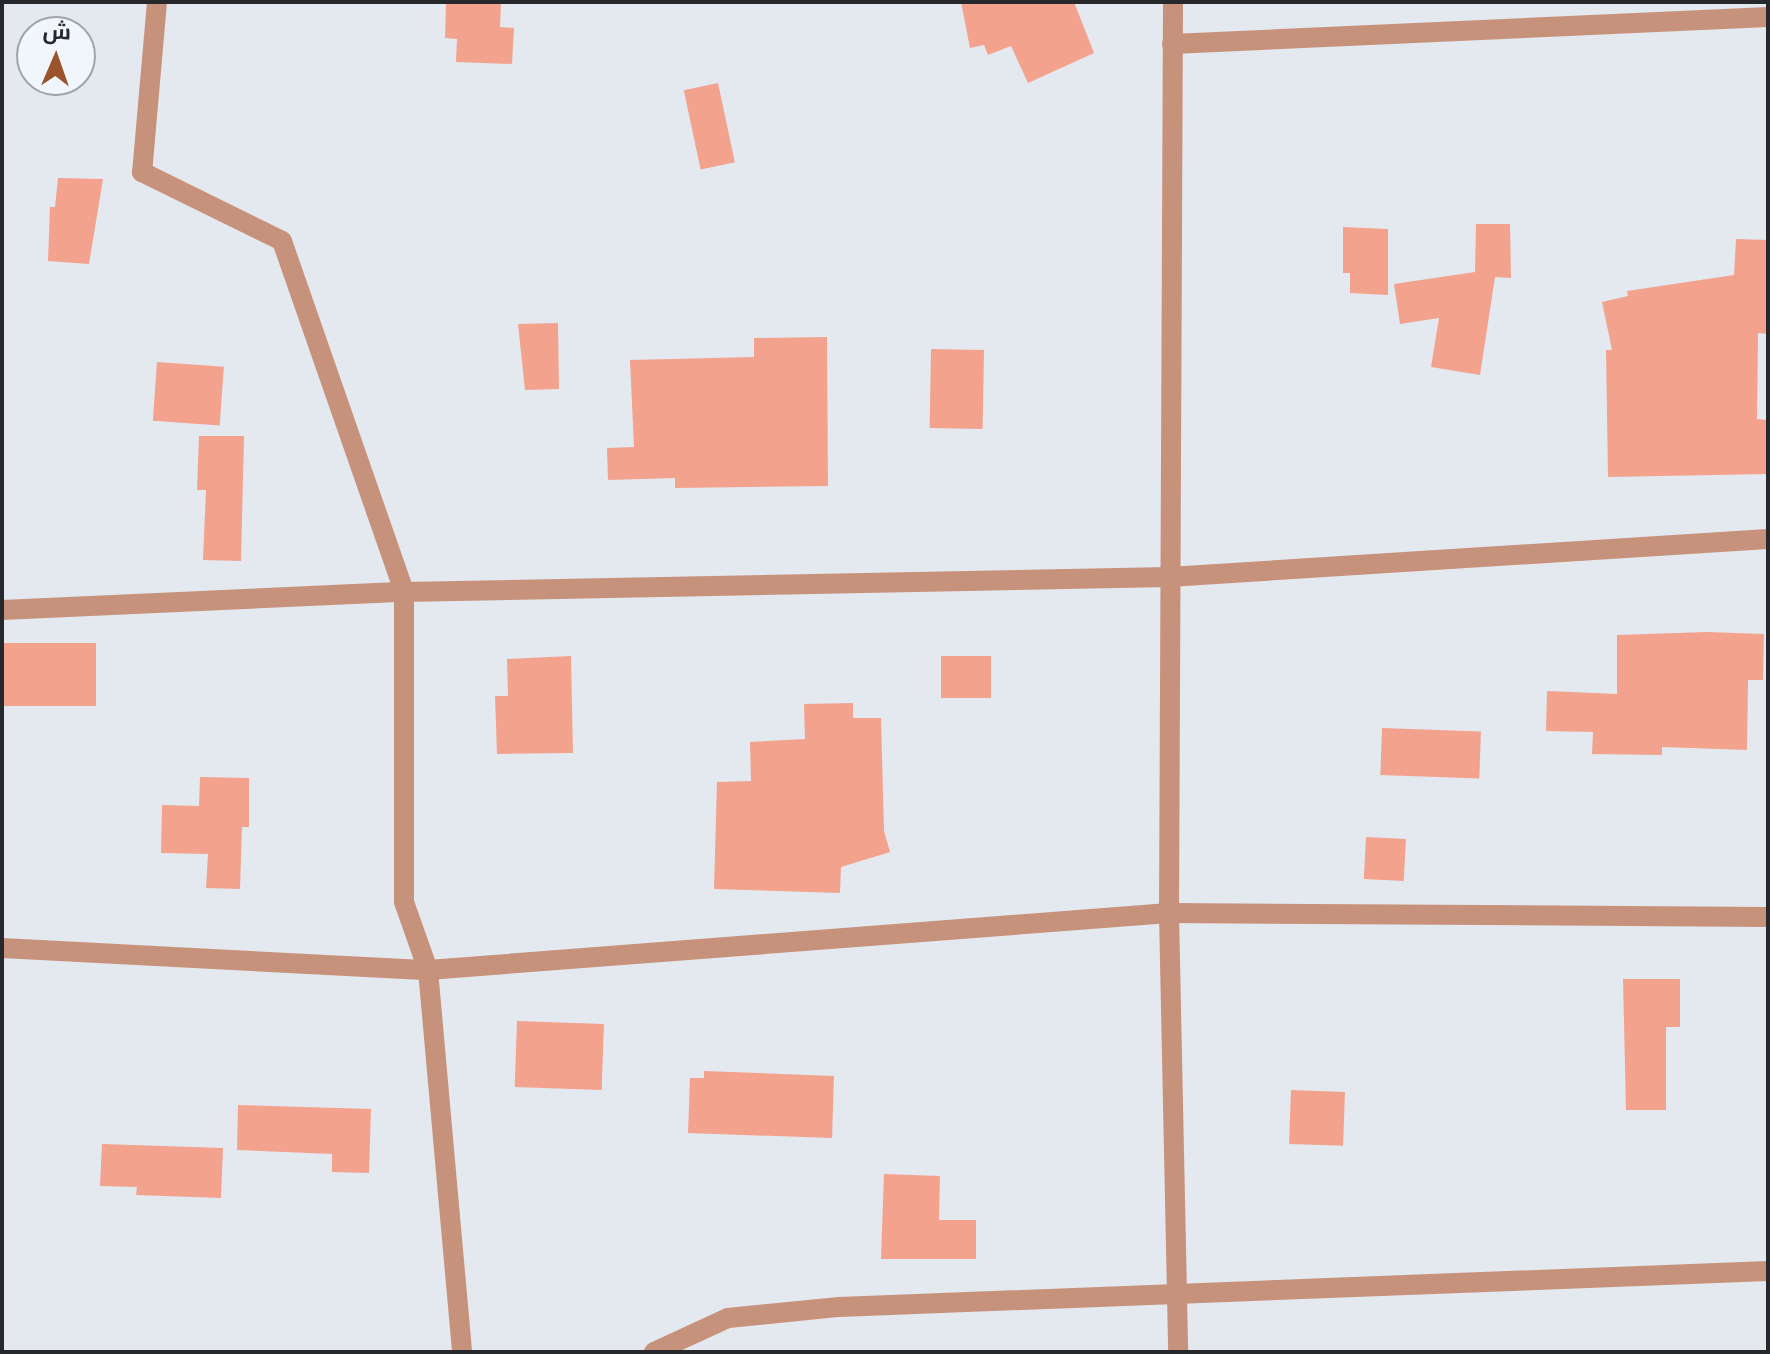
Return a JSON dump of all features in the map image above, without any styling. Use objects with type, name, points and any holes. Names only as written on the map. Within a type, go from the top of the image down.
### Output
[{"type":"street","points":[[157,2],[142,172],[282,241],[404,592],[404,902],[428,970],[462,1352]]},
{"type":"street","points":[[1173,2],[1169,913],[1178,1352]]},
{"type":"street","points":[[1172,44],[1768,17]]},
{"type":"street","points":[[2,610],[404,592],[1169,577],[1768,539]]},
{"type":"street","points":[[2,948],[428,970],[1169,913],[1768,917]]},
{"type":"street","points":[[654,1352],[728,1318],[791,1312],[1768,1271]]},
{"type":"building","points":[[446,2],[501,2],[500,27],[514,28],[512,64],[456,62],[457,39],[445,38]]},
{"type":"building","points":[[961,2],[1074,2],[1094,53],[1028,83],[1011,46],[988,55],[984,45],[970,48]]},
{"type":"building","points":[[718,83],[735,162],[701,170],[684,90]]},
{"type":"building","points":[[58,178],[103,179],[89,264],[48,261],[50,207],[55,207]]},
{"type":"building","points":[[1476,224],[1510,224],[1511,278],[1495,277],[1480,375],[1431,367],[1439,318],[1400,324],[1394,284],[1475,272]]},
{"type":"building","points":[[1343,227],[1388,229],[1388,295],[1350,293],[1350,273],[1343,273]]},
{"type":"building","points":[[1736,239],[1768,240],[1768,334],[1758,333],[1757,419],[1768,420],[1768,474],[1608,477],[1606,350],[1612,350],[1602,302],[1628,296],[1627,291],[1734,275]]},
{"type":"building","points":[[558,323],[559,389],[525,390],[518,324]]},
{"type":"building","points":[[827,337],[828,486],[675,488],[675,478],[608,480],[607,448],[634,447],[630,360],[754,357],[754,338]]},
{"type":"building","points":[[931,349],[984,350],[983,429],[930,428]]},
{"type":"building","points":[[157,362],[224,367],[220,426],[153,421]]},
{"type":"building","points":[[199,436],[244,436],[241,561],[203,560],[206,490],[197,490]]},
{"type":"building","points":[[1764,634],[1763,680],[1748,680],[1747,750],[1662,747],[1662,755],[1592,754],[1593,732],[1546,731],[1547,691],[1617,694],[1617,635]]},
{"type":"building","points":[[2,643],[96,643],[96,706],[2,706]]},
{"type":"building","points":[[571,656],[573,753],[497,754],[495,696],[508,696],[507,659]]},
{"type":"building","points":[[941,656],[991,656],[991,698],[941,698]]},
{"type":"building","points":[[853,703],[853,718],[881,718],[884,831],[890,852],[841,867],[840,893],[714,889],[717,782],[751,781],[750,742],[805,739],[804,704]]},
{"type":"building","points":[[1382,728],[1481,731],[1479,778],[1380,775]]},
{"type":"building","points":[[200,777],[249,778],[249,827],[242,827],[240,889],[206,888],[208,854],[161,853],[162,805],[199,806]]},
{"type":"building","points":[[1366,837],[1406,839],[1404,881],[1364,879]]},
{"type":"building","points":[[1623,979],[1680,979],[1680,1027],[1666,1027],[1666,1110],[1626,1110]]},
{"type":"building","points":[[517,1021],[604,1024],[602,1090],[515,1087]]},
{"type":"building","points":[[704,1071],[834,1076],[832,1138],[688,1133],[690,1078],[704,1078]]},
{"type":"building","points":[[1291,1090],[1345,1092],[1343,1146],[1289,1144]]},
{"type":"building","points":[[238,1105],[371,1109],[369,1173],[332,1172],[332,1154],[237,1150]]},
{"type":"building","points":[[102,1144],[223,1148],[221,1198],[136,1195],[137,1187],[100,1186]]},
{"type":"building","points":[[884,1174],[940,1176],[939,1220],[976,1220],[976,1259],[881,1259]]}]
